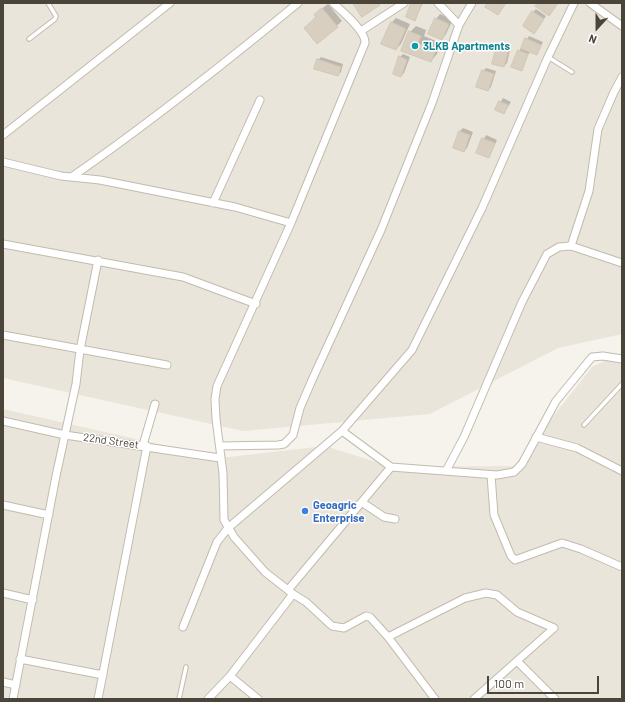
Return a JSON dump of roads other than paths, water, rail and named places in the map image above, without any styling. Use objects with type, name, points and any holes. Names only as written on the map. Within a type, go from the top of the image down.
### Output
[{"type":"street","points":[[3,135],[170,3]]},
{"type":"street","points":[[73,176],[125,140],[195,87],[298,3]]},
{"type":"street","points":[[333,3],[361,31],[366,39],[291,223],[256,304],[217,386],[215,399],[216,419],[224,490],[224,520],[234,537],[265,572],[290,592],[306,602],[332,626],[344,628],[366,616],[370,616],[388,637],[435,699]]},
{"type":"street","points":[[361,31],[404,3]]},
{"type":"street","points":[[438,3],[459,25]]},
{"type":"street","points":[[220,446],[278,446],[284,444],[293,435],[300,408],[381,230],[432,103],[459,25],[472,3]]},
{"type":"street","points":[[184,628],[217,542],[228,528],[342,431],[412,350],[482,208],[548,57],[574,3]]},
{"type":"street","points":[[590,3],[622,26]]},
{"type":"street","points":[[571,246],[589,190],[598,128],[622,77]]},
{"type":"street","points":[[213,203],[260,100]]},
{"type":"street","points":[[3,162],[50,174],[73,176],[155,190],[291,223]]},
{"type":"street","points":[[3,244],[98,260],[183,277],[256,304]]},
{"type":"street","points":[[446,471],[464,437],[543,259],[553,249],[571,246],[622,263]]},
{"type":"street","points":[[13,699],[76,384],[80,350],[98,260]]},
{"type":"street","points":[[3,335],[166,365]]},
{"type":"street","points":[[342,431],[392,467],[492,475],[514,472],[522,464],[556,401],[592,357],[603,356],[622,360]]},
{"type":"street","points":[[98,699],[104,675],[145,446],[155,404]]},
{"type":"street","name":"22nd Street","points":[[3,421],[65,435],[220,458]]},
{"type":"street","points":[[536,437],[577,448],[622,470]]},
{"type":"street","points":[[208,699],[230,676],[290,592],[392,467]]},
{"type":"street","points":[[492,475],[494,515],[514,560],[562,543],[581,549],[622,567]]},
{"type":"street","points":[[363,503],[384,517],[395,519]]},
{"type":"street","points":[[3,506],[49,515]]},
{"type":"street","points":[[3,593],[32,600]]},
{"type":"street","points":[[388,637],[465,598],[486,593],[497,595],[517,612],[554,628],[474,699]]},
{"type":"street","points":[[20,659],[104,675]]},
{"type":"street","points":[[517,661],[554,699]]},
{"type":"street","points":[[230,676],[258,699]]},
{"type":"street","points":[[3,682],[16,685]]},
{"type":"lane","points":[[29,39],[55,19],[54,13],[48,3]]},
{"type":"lane","points":[[548,57],[572,72]]},
{"type":"lane","points":[[584,425],[622,384]]},
{"type":"lane","points":[[179,699],[186,667]]},
{"type":"place","name":"3LKB Apartments","points":[[415,46]]},
{"type":"place","name":"Geoagric Enterprise","points":[[305,511]]}]
